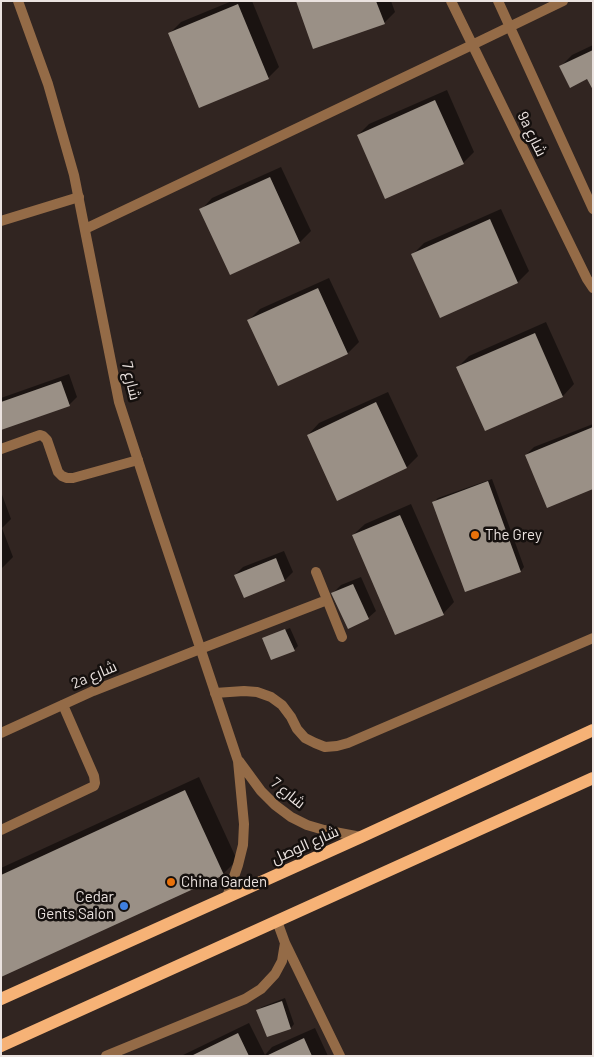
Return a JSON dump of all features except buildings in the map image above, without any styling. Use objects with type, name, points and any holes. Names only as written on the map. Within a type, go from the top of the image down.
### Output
[{"type":"main road","name":"شارع الوصل","points":[[1,999],[593,730]]},
{"type":"main road","points":[[1,1046],[593,778]]},
{"type":"street","name":"شارع 7","points":[[18,1],[48,84],[64,138],[85,229],[120,402],[238,760],[244,810],[243,844],[227,897]]},
{"type":"street","name":"9a شارع","points":[[451,1],[590,284]]},
{"type":"street","name":"9a شارع","points":[[498,1],[593,209]]},
{"type":"street","points":[[85,229],[563,1]]},
{"type":"street","points":[[1,221],[78,197]]},
{"type":"street","points":[[1,449],[40,435],[43,436],[47,440],[58,472],[67,478],[138,460]]},
{"type":"street","points":[[316,572],[342,637]]},
{"type":"street","name":"2a شارع","points":[[1,733],[128,677],[327,600]]},
{"type":"street","points":[[216,693],[258,692],[271,697],[282,705],[305,738],[314,744],[337,746],[348,743],[593,638]]},
{"type":"street","points":[[1,830],[94,786],[94,776],[63,705]]},
{"type":"street","name":"شارع 7","points":[[238,760],[261,792],[291,817],[307,825],[324,830],[361,837]]},
{"type":"street","points":[[277,921],[340,1056]]},
{"type":"street","points":[[106,1056],[254,994],[276,974],[282,961],[286,943]]},
{"type":"place","name":"The Grey","points":[[475,535]]},
{"type":"place","name":"China Garden","points":[[171,882]]},
{"type":"place","name":"Cedar Gents Salon","points":[[124,906]]}]
